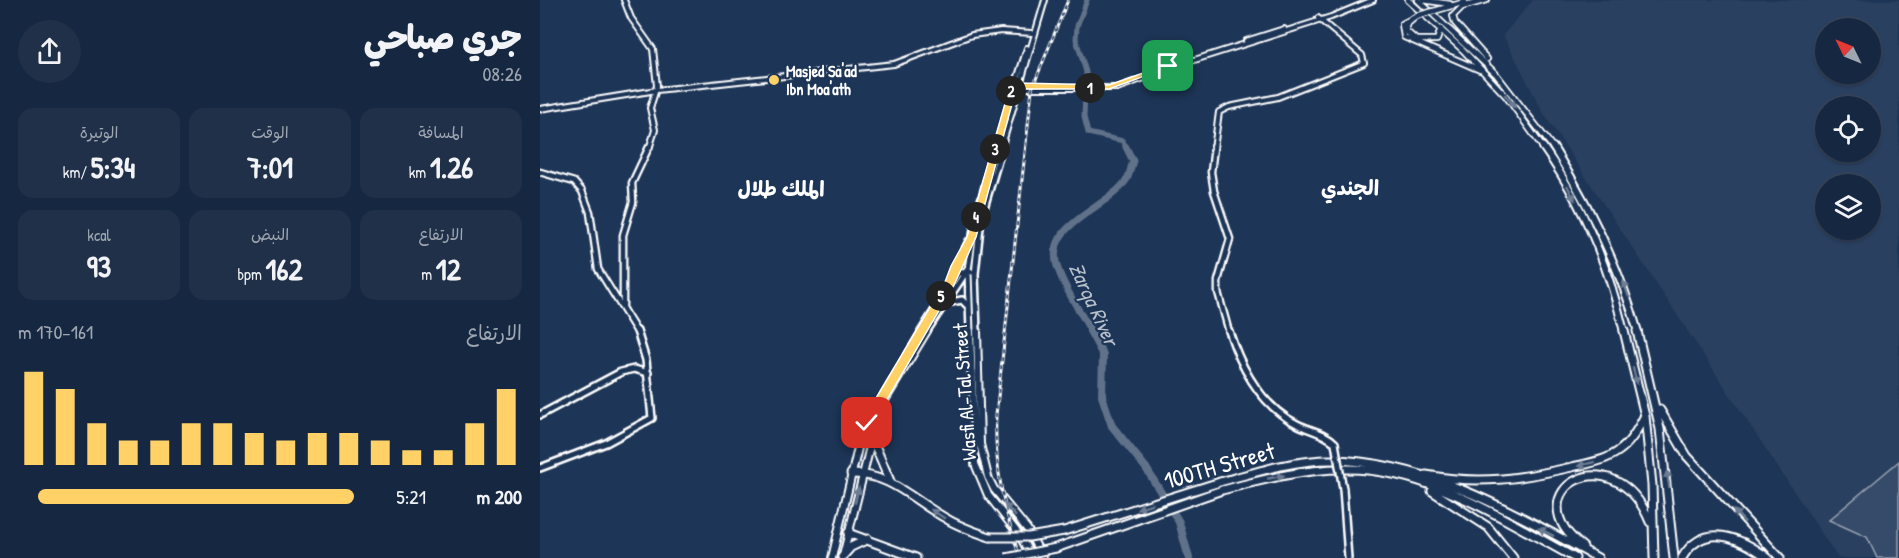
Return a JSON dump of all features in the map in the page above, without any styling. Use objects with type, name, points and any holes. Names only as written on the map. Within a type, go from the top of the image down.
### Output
[{"type":"highway","points":[[1408,0],[1489,76],[1556,166],[1595,243],[1615,294],[1645,416],[1654,558]]},
{"type":"highway","points":[[1418,0],[1497,74]]},
{"type":"highway","points":[[1423,0],[1461,5]]},
{"type":"highway","points":[[1487,0],[1420,16],[1402,24],[1402,34],[1407,40],[1458,59],[1489,76]]},
{"type":"highway","points":[[1461,5],[1454,13],[1453,19],[1544,132],[1576,181],[1597,220],[1636,319],[1656,401],[1671,500],[1674,558]]},
{"type":"highway","points":[[1420,16],[1406,26],[1405,31],[1411,38],[1431,42],[1440,37],[1441,29]]},
{"type":"highway","points":[[1656,401],[1669,428],[1687,456],[1780,558]]},
{"type":"highway","points":[[1418,473],[1456,481],[1488,484],[1592,462],[1622,449],[1645,416]]},
{"type":"highway","points":[[871,436],[890,481]]},
{"type":"highway","name":"100TH Street","points":[[1006,558],[1056,548],[1264,470],[1330,460],[1370,462],[1418,473],[1597,557]]},
{"type":"highway","name":"100TH Street","points":[[851,474],[862,472],[890,481],[945,519],[990,537],[1029,537],[1064,531],[1221,486],[1330,469],[1378,471],[1419,483],[1488,512],[1575,558]]},
{"type":"highway","points":[[1597,557],[1570,535],[1559,508],[1563,490],[1580,476],[1599,474],[1628,486],[1648,511],[1653,537]]},
{"type":"highway","points":[[1419,483],[1477,518],[1497,535],[1513,558]]},
{"type":"highway","points":[[848,532],[916,558]]},
{"type":"highway","points":[[1682,558],[1693,542],[1704,537],[1718,535],[1741,541],[1768,558]]},
{"type":"highway","points":[[842,557],[851,547],[868,538]]},
{"type":"main road","name":"Wasfi Al-Tal Street","points":[[1043,558],[1027,529],[993,489],[985,467],[980,444],[975,261],[981,218],[1032,33],[1044,0]]},
{"type":"main road","name":"Wasfi Al-Tal Street","points":[[1032,558],[1020,536],[987,495],[975,464],[968,270],[972,237],[1044,0]]},
{"type":"main road","points":[[951,281],[956,266],[972,237]]},
{"type":"main road","points":[[842,557],[879,410],[944,304],[975,261]]},
{"type":"main road","points":[[832,558],[858,445],[867,423],[951,281],[958,273],[968,270],[975,274]]},
{"type":"main road","points":[[944,304],[962,300],[970,308]]},
{"type":"main road","points":[[838,533],[848,532]]},
{"type":"street","points":[[623,306],[621,269],[623,235],[633,202],[632,183],[647,155],[655,130],[650,108],[657,90],[653,49],[634,20],[626,0]]},
{"type":"street","points":[[1018,86],[1078,89],[1122,86],[1177,65],[1311,23],[1364,0]]},
{"type":"street","points":[[1088,89],[1121,84],[1182,61],[1331,17],[1373,0]]},
{"type":"street","points":[[1327,25],[1331,17]]},
{"type":"street","points":[[1320,19],[1362,55],[1364,63],[1265,101],[1225,108],[1217,116],[1212,183],[1230,237],[1229,251],[1218,281],[1218,292],[1238,362],[1246,376],[1291,422],[1321,432],[1335,443],[1343,489],[1348,558]]},
{"type":"street","points":[[1311,23],[1327,25]]},
{"type":"street","points":[[540,109],[657,90],[894,64],[972,36],[1012,31],[1032,33]]},
{"type":"street","points":[[540,172],[574,182],[590,212],[598,269],[605,286],[623,306],[639,336],[648,373],[652,418],[606,443],[540,468]]},
{"type":"street","points":[[540,415],[621,372],[634,369],[648,373]]},
{"type":"shaded area","points":[[1533,0],[1899,0],[1899,558],[1838,558],[1544,114],[1503,35]]},
{"type":"shaded area","points":[[1899,461],[1899,558],[1877,558],[1867,537],[1829,520]]},
{"type":"waterway","name":"Zarqa River","points":[[1087,0],[1077,26],[1076,39],[1086,72],[1084,117],[1088,133],[1123,141],[1133,161],[1127,179],[1118,190],[1068,227],[1055,251],[1060,275],[1091,332]]},
{"type":"waterway","name":"Zarqa River","points":[[1090,331],[1103,355],[1102,396],[1112,426],[1146,468],[1179,522],[1189,558]]},
{"type":"railway","points":[[1020,558],[1001,488],[996,415],[1032,89],[1068,0]]},
{"type":"place","name":"Masjed Sa'ad Ibn Moa'ath","points":[[774,80]]},
{"type":"district","name":"الجندي","points":[[1350,187]]},
{"type":"district","name":"الملك طلال","points":[[781,188]]},
{"type":"route","points":[[867,423],[950,282],[972,237],[1012,88],[1018,86],[1109,87],[1168,66]]}]
